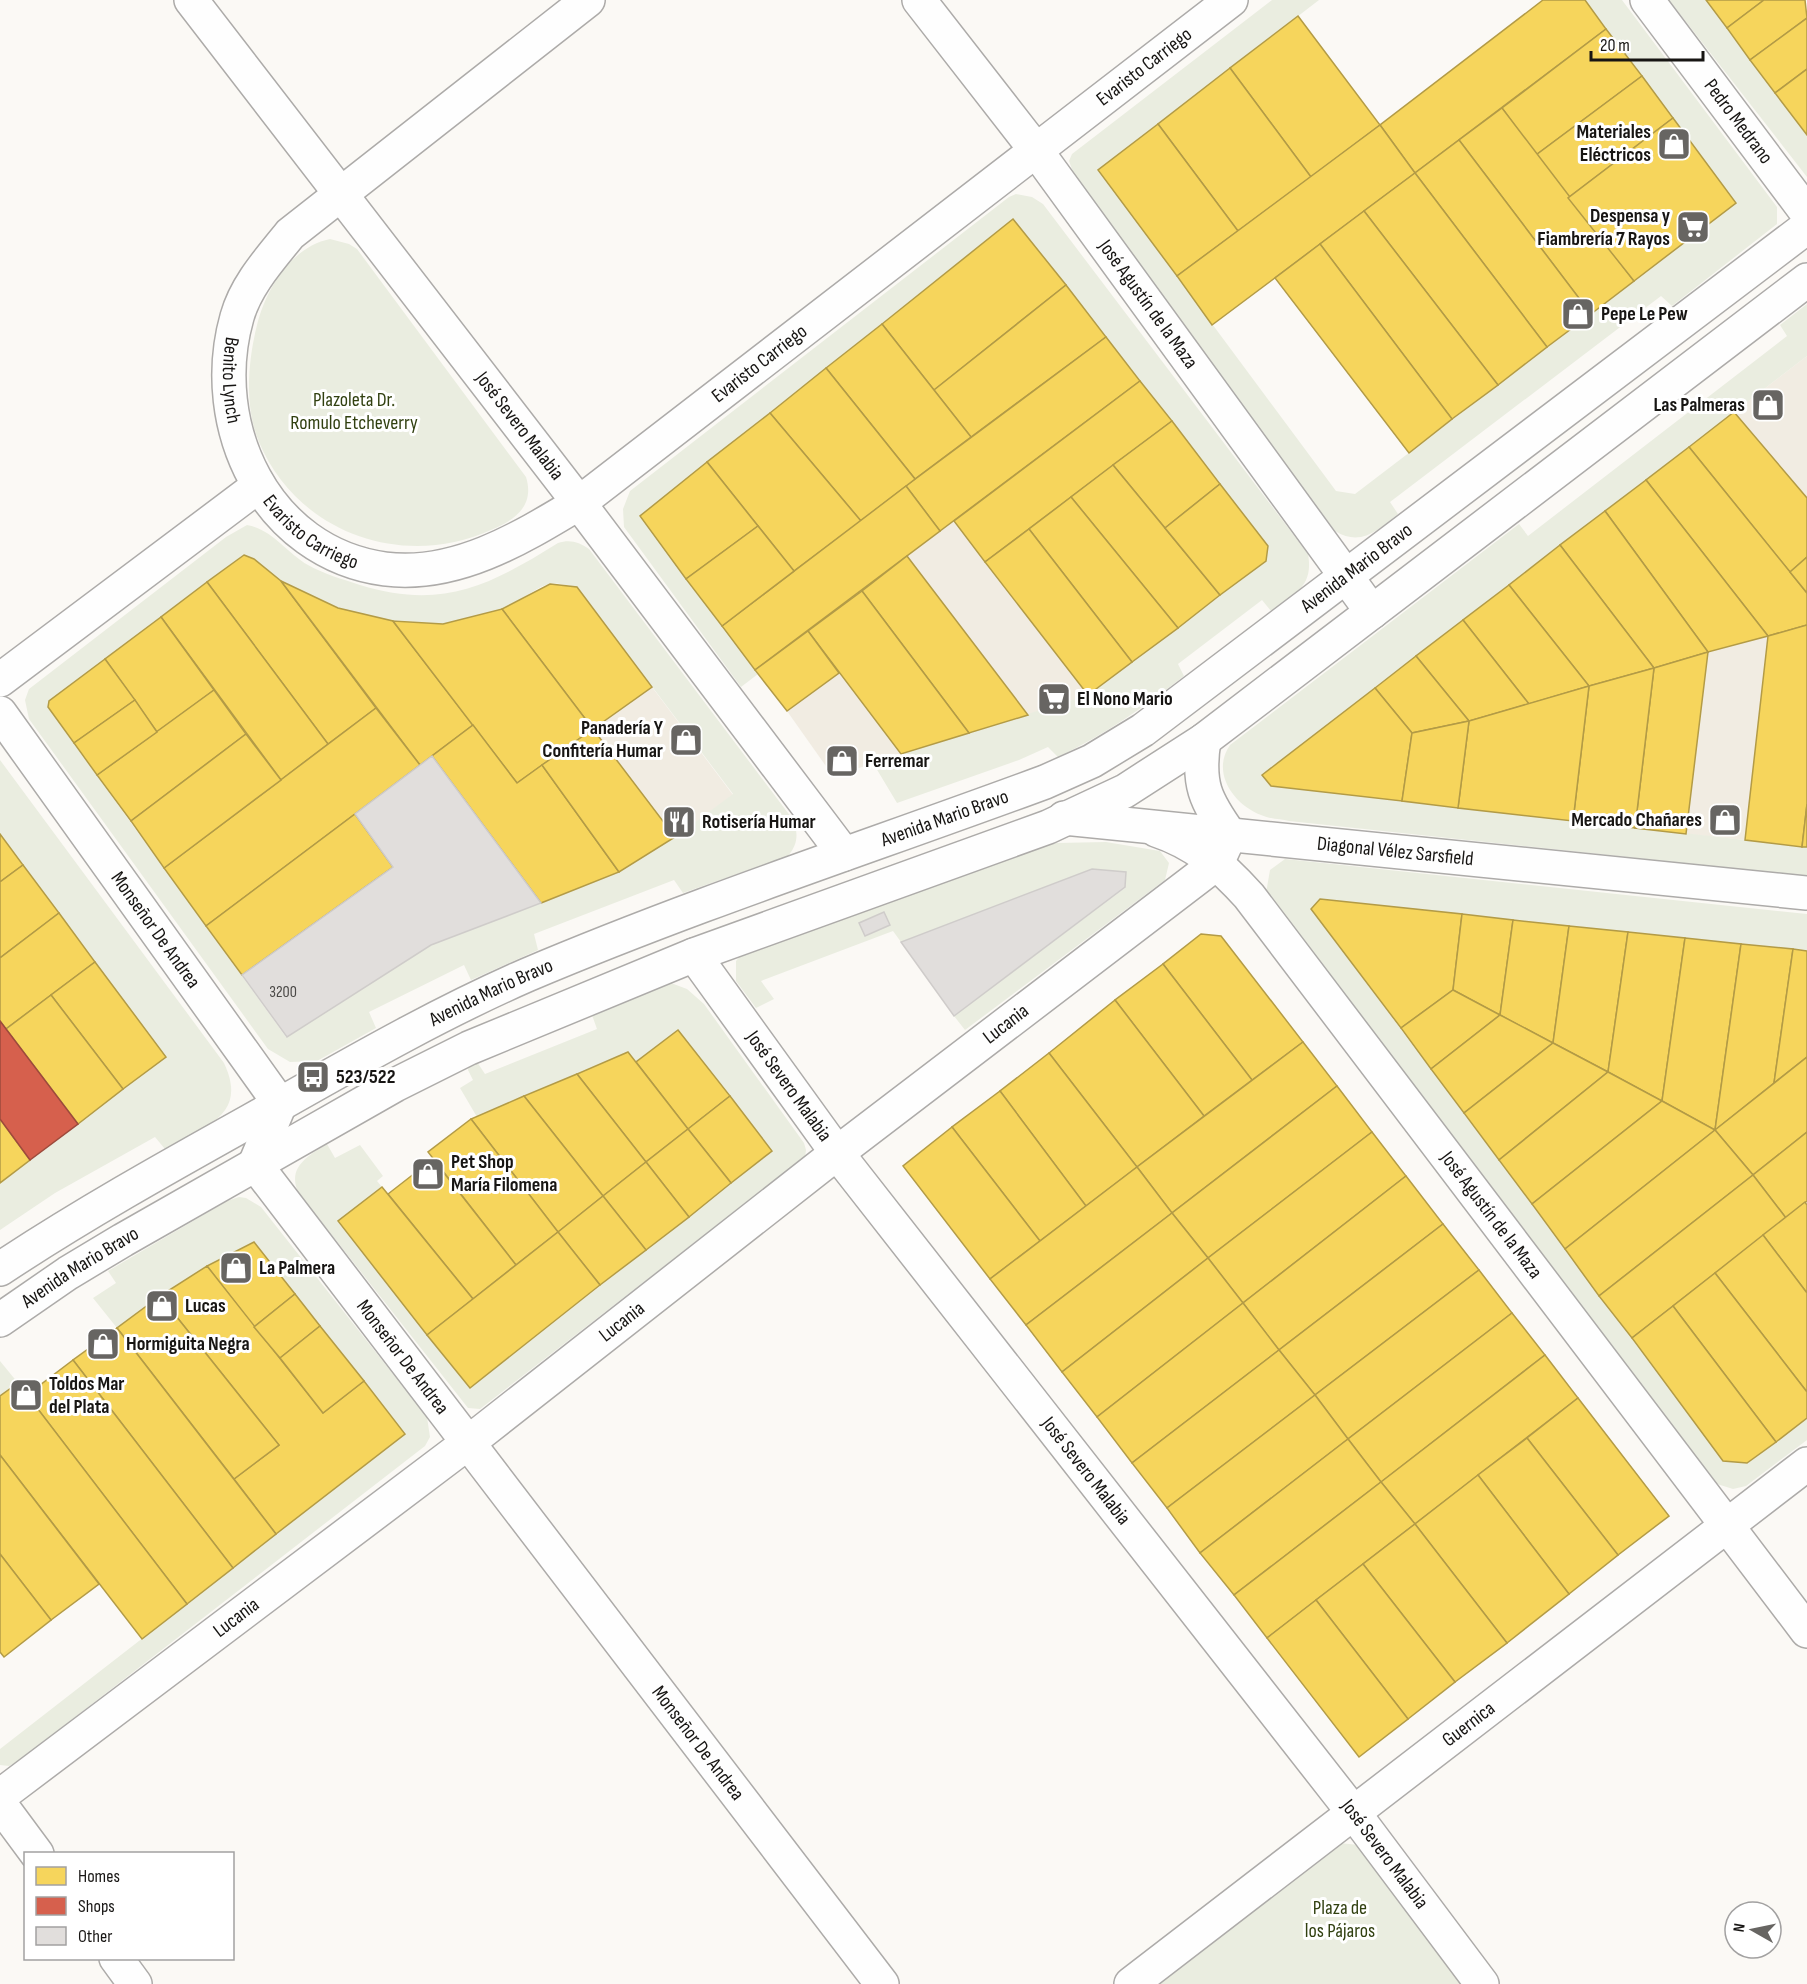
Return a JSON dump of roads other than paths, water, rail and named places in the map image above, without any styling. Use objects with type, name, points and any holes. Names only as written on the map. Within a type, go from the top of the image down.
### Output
[{"type":"street","name":"José Severo Malabia","points":[[191,0],[579,503],[844,854]]},
{"type":"street","name":"Benito Lynch","points":[[257,487],[238,445],[229,401],[229,359],[237,316],[257,275],[290,234],[588,0]]},
{"type":"street","name":"José Agustín de la Maza","points":[[920,0],[1035,149],[1372,612]]},
{"type":"street","name":"Evaristo Carriego","points":[[257,487],[315,544],[348,560],[386,569],[431,568],[473,558],[513,542],[579,503],[1231,0]]},
{"type":"street","name":"Pedro Medrano","points":[[1647,0],[1807,213]]},
{"type":"street","name":"Avenida Mario Bravo","points":[[0,1269],[113,1198],[280,1104],[406,1034],[527,975],[657,923],[1045,782],[1092,761],[1143,730],[1347,578],[1807,227]]},
{"type":"street","name":"Avenida Mario Bravo","points":[[0,1320],[68,1273],[255,1164],[395,1085],[469,1048],[694,955],[1065,819],[1125,791],[1204,740],[1807,280]]},
{"type":"street","points":[[0,680],[257,487]]},
{"type":"street","name":"Monseñor De Andrea","points":[[0,713],[280,1104]]},
{"type":"street","name":"José Agustín de la Maza","points":[[1204,740],[1200,765],[1206,799],[1224,849],[1249,896],[1807,1631]]},
{"type":"street","name":"Diagonal Vélez Sarsfield","points":[[985,804],[1065,819],[1150,828],[1224,849],[1807,893]]},
{"type":"street","name":"Lucania","points":[[0,1796],[469,1442],[1224,849]]},
{"type":"street","name":"José Severo Malabia","points":[[694,955],[837,1153],[1353,1812],[1482,1984]]},
{"type":"street","points":[[255,1164],[280,1104]]},
{"type":"street","name":"Monseñor De Andrea","points":[[255,1164],[882,1984]]},
{"type":"street","name":"Guernica","points":[[1131,1984],[1807,1464]]},
{"type":"street","points":[[0,1804],[36,1852]]},
{"type":"street","points":[[117,1960],[135,1984]]},
{"type":"place","name":"Materiales Eléctricos","points":[[1674,144]]},
{"type":"place","name":"Despensa y Fiambrería 7 Rayos","points":[[1693,227]]},
{"type":"place","name":"Pepe Le Pew","points":[[1578,314]]},
{"type":"place","name":"Las Palmeras","points":[[1768,405]]},
{"type":"place","name":"El Nono Mario","points":[[1054,699]]},
{"type":"place","name":"Panadería Y Confitería Humar","points":[[686,740]]},
{"type":"place","name":"Ferremar","points":[[842,761]]},
{"type":"place","name":"Mercado Chañares","points":[[1725,820]]},
{"type":"place","name":"Rotisería Humar","points":[[679,822]]},
{"type":"place","name":"523/522","points":[[313,1077]]},
{"type":"place","name":"Pet Shop María Filomena","points":[[428,1174]]},
{"type":"place","name":"La Palmera","points":[[236,1268]]},
{"type":"place","name":"Lucas","points":[[162,1306]]},
{"type":"place","name":"Hormiguita Negra","points":[[103,1344]]},
{"type":"place","name":"Toldos Mar del Plata","points":[[26,1395]]},
{"type":"park label","name":"Plazoleta Dr. Romulo Etcheverry","points":[[354,412]]},
{"type":"park label","name":"Plaza de los Pájaros","points":[[1340,1920]]}]
